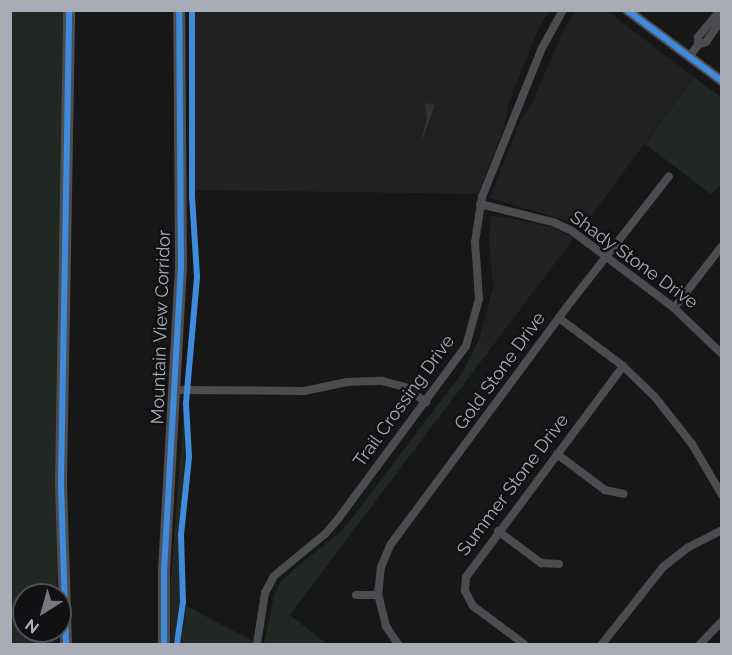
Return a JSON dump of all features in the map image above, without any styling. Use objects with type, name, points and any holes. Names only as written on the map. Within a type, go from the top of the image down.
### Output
[{"type":"highway","points":[[66,645],[62,481],[69,10]]},
{"type":"highway","name":"Mountain View Corridor","points":[[164,645],[164,571],[181,267],[179,10]]},
{"type":"main road","points":[[627,10],[722,81]]},
{"type":"street","name":"Trail Crossing Drive","points":[[257,645],[266,593],[274,576],[333,525],[466,346],[477,313],[480,286],[475,242],[480,204],[541,50],[563,10]]},
{"type":"street","points":[[698,45],[698,37],[721,10]]},
{"type":"street","points":[[689,57],[698,45],[706,42],[722,19]]},
{"type":"street","name":"Gold Stone Drive","points":[[398,645],[386,626],[378,595],[381,567],[391,544],[559,318],[669,176]]},
{"type":"street","name":"Shady Stone Drive","points":[[480,204],[562,226],[674,308],[722,354]]},
{"type":"street","points":[[674,308],[722,246]]},
{"type":"street","points":[[559,318],[623,366],[675,420],[700,456],[722,495]]},
{"type":"street","name":"Summer Stone Drive","points":[[524,645],[473,606],[465,591],[468,572],[623,366]]},
{"type":"street","points":[[174,390],[304,391],[347,382],[382,381],[405,387],[426,402]]},
{"type":"street","points":[[557,454],[605,490],[624,494]]},
{"type":"street","points":[[602,645],[663,567],[687,548],[722,530]]},
{"type":"street","points":[[498,531],[542,563],[559,564]]},
{"type":"street","points":[[356,595],[378,595]]},
{"type":"street","points":[[700,645],[722,621]]},
{"type":"shaded area","points":[[10,11],[63,11],[57,583],[12,583],[12,643],[53,643],[11,644]]},
{"type":"shaded area","points":[[194,11],[549,11],[537,32],[508,105],[504,128],[478,194],[193,190]]},
{"type":"shaded area","points":[[576,11],[607,11],[694,77],[581,229],[562,219],[490,198],[521,119],[532,103],[565,27]]},
{"type":"shaded area","points":[[694,77],[721,97],[721,185],[711,194],[645,144]]},
{"type":"shaded area","points":[[425,103],[435,105],[420,145],[427,118]]},
{"type":"shaded area","points":[[491,216],[506,217],[554,228],[574,238],[491,348],[479,340],[493,287],[489,241]]},
{"type":"shaded area","points":[[479,340],[491,348],[290,615],[327,644],[264,644],[274,595],[280,583],[342,531],[462,373]]},
{"type":"shaded area","points":[[184,405],[185,484],[179,533],[181,603],[174,644],[171,641],[170,592]]},
{"type":"shaded area","points":[[186,606],[253,641],[252,644],[181,644]]},
{"type":"cycle path","points":[[66,644],[61,481],[69,10]]},
{"type":"cycle path","points":[[164,644],[164,571],[181,267],[179,10]]},
{"type":"cycle path","points":[[177,644],[183,602],[181,535],[189,457],[186,403],[197,276],[192,196],[192,10]]},
{"type":"cycle path","points":[[627,10],[722,81]]}]
